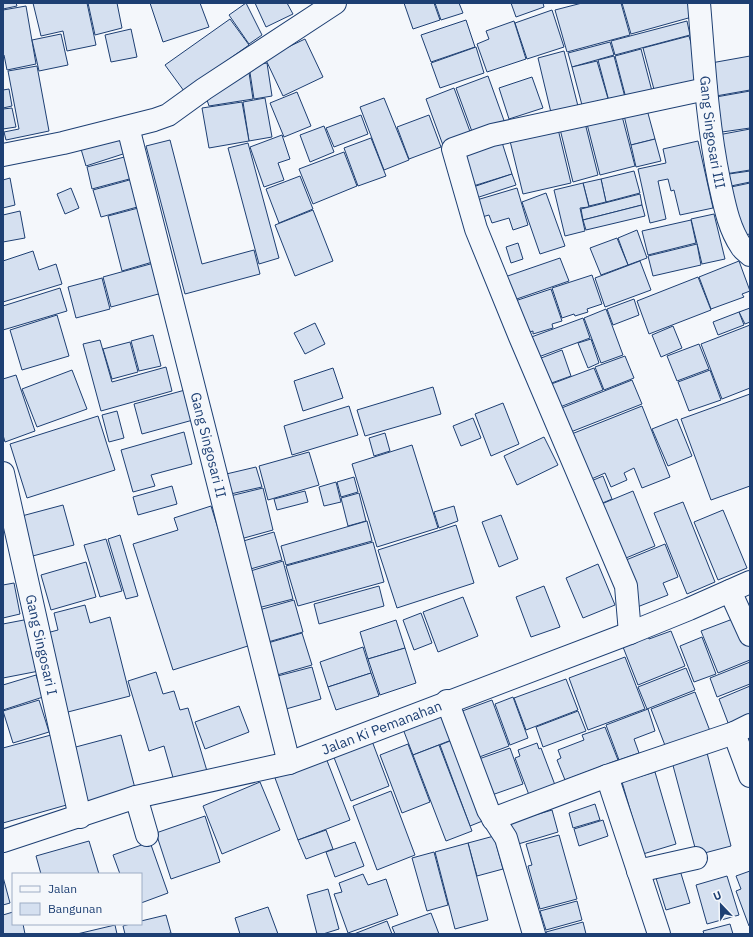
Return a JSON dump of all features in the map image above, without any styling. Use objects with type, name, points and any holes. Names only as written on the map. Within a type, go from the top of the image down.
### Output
[{"type":"street","points":[[3,155],[63,143],[128,127],[168,115],[204,89],[335,3]]},
{"type":"street","name":"Gang Singosari III","points":[[699,3],[706,89],[714,155],[724,206],[731,226],[742,247],[750,255]]},
{"type":"street","points":[[630,633],[626,586],[520,337],[476,229],[453,149],[492,135],[706,89]]},
{"type":"street","name":"Gang Singosari II","points":[[128,127],[289,763]]},
{"type":"street","name":"Gang Singosari I","points":[[3,473],[80,817]]},
{"type":"street","name":"Jalan Ki Pemanahan","points":[[3,841],[136,798],[289,763],[447,701],[689,610],[750,582]]},
{"type":"street","points":[[730,591],[750,635]]},
{"type":"street","points":[[447,701],[488,810],[506,838],[534,934]]},
{"type":"street","points":[[493,819],[607,776],[742,729],[750,776]]},
{"type":"street","points":[[607,776],[659,934]]},
{"type":"street","points":[[136,798],[147,835]]},
{"type":"street","points":[[638,871],[696,858]]},
{"type":"building","points":[[3,3],[16,3],[17,6],[3,9]]},
{"type":"building","points":[[33,3],[87,3],[96,45],[67,51],[63,31],[41,36]]},
{"type":"building","points":[[88,3],[117,3],[122,28],[95,35]]},
{"type":"building","points":[[150,3],[200,3],[209,27],[163,42]]},
{"type":"building","points":[[246,3],[262,35],[249,44],[229,15]]},
{"type":"building","points":[[255,3],[287,3],[293,14],[266,27]]},
{"type":"building","points":[[404,3],[434,3],[440,20],[413,29]]},
{"type":"building","points":[[435,3],[459,3],[463,13],[441,20]]},
{"type":"building","points":[[511,3],[543,3],[544,7],[516,17]]},
{"type":"building","points":[[582,3],[621,3],[630,35],[567,52],[555,10]]},
{"type":"building","points":[[622,3],[688,3],[692,17],[631,34]]},
{"type":"building","points":[[26,6],[36,64],[7,70],[3,55],[3,10]]},
{"type":"building","points":[[552,10],[564,47],[527,59],[515,23]]},
{"type":"building","points":[[230,19],[249,45],[184,91],[165,65]]},
{"type":"building","points":[[466,20],[475,47],[431,62],[421,35]]},
{"type":"building","points":[[514,21],[526,59],[487,72],[477,44],[489,39],[486,31]]},
{"type":"building","points":[[687,21],[690,35],[615,55],[611,41]]},
{"type":"building","points":[[131,29],[137,57],[111,62],[105,35]]},
{"type":"building","points":[[61,34],[68,65],[39,71],[32,40]]},
{"type":"building","points":[[689,36],[703,85],[656,97],[643,48]]},
{"type":"building","points":[[305,39],[323,77],[283,96],[265,58]]},
{"type":"building","points":[[610,42],[614,55],[572,67],[568,53]]},
{"type":"building","points":[[476,47],[484,73],[440,88],[431,63]]},
{"type":"building","points":[[641,49],[653,95],[627,102],[615,56]]},
{"type":"building","points":[[564,51],[580,114],[553,121],[538,58]]},
{"type":"building","points":[[614,56],[626,101],[610,105],[598,60]]},
{"type":"building","points":[[750,56],[750,90],[716,96],[711,63]]},
{"type":"building","points":[[597,61],[609,102],[583,109],[572,67]]},
{"type":"building","points":[[267,63],[272,96],[254,99],[249,66]]},
{"type":"building","points":[[37,66],[49,131],[6,140],[4,132],[19,129],[8,71]]},
{"type":"building","points":[[248,66],[253,99],[209,106],[207,100]]},
{"type":"building","points":[[488,76],[506,126],[474,137],[456,88]]},
{"type":"building","points":[[532,77],[543,108],[509,119],[499,88]]},
{"type":"building","points":[[454,88],[472,137],[444,148],[426,99]]},
{"type":"building","points":[[9,89],[12,106],[3,108],[3,90]]},
{"type":"building","points":[[750,91],[750,128],[722,132],[716,97]]},
{"type":"building","points":[[297,92],[311,126],[284,137],[270,103]]},
{"type":"building","points":[[265,98],[272,137],[249,141],[243,102]]},
{"type":"building","points":[[384,98],[409,160],[384,170],[360,107]]},
{"type":"building","points":[[242,102],[249,141],[209,148],[202,108]]},
{"type":"building","points":[[646,106],[655,139],[631,145],[623,111]]},
{"type":"building","points":[[12,108],[16,127],[3,129],[3,109]]},
{"type":"building","points":[[361,115],[368,134],[334,147],[326,128]]},
{"type":"building","points":[[429,115],[441,147],[409,159],[397,127]]},
{"type":"building","points":[[622,116],[635,166],[600,175],[587,124]]},
{"type":"building","points":[[585,123],[598,175],[573,182],[560,129]]},
{"type":"building","points":[[324,126],[334,152],[310,162],[300,135]]},
{"type":"building","points":[[558,129],[571,183],[523,194],[510,141]]},
{"type":"building","points":[[750,129],[750,170],[725,174],[718,135]]},
{"type":"building","points":[[282,135],[290,159],[278,163],[284,180],[264,187],[250,147]]},
{"type":"building","points":[[120,136],[126,153],[86,166],[81,149]]},
{"type":"building","points":[[500,136],[512,174],[470,187],[458,149]]},
{"type":"building","points":[[371,138],[386,176],[358,186],[344,148]]},
{"type":"building","points":[[655,139],[661,161],[636,167],[631,145]]},
{"type":"building","points":[[170,140],[202,264],[254,250],[260,274],[185,294],[146,146]]},
{"type":"building","points":[[698,141],[713,208],[680,215],[674,190],[671,191],[668,179],[658,181],[666,219],[650,223],[638,169],[666,163],[663,149]]},
{"type":"building","points":[[248,143],[279,258],[259,264],[228,148]]},
{"type":"building","points":[[344,152],[357,186],[313,204],[299,169]]},
{"type":"building","points":[[128,156],[133,178],[92,189],[87,167]]},
{"type":"building","points":[[634,171],[640,193],[606,202],[601,179]]},
{"type":"building","points":[[750,171],[750,182],[731,186],[729,174]]},
{"type":"building","points":[[512,174],[516,185],[473,199],[470,188]]},
{"type":"building","points":[[300,176],[313,209],[279,223],[266,189]]},
{"type":"building","points":[[10,178],[15,205],[3,208],[3,180]]},
{"type":"building","points":[[133,179],[141,206],[101,217],[93,190]]},
{"type":"building","points":[[601,179],[606,202],[589,206],[583,183]]},
{"type":"building","points":[[583,183],[589,207],[580,208],[585,231],[565,236],[554,190]]},
{"type":"building","points":[[750,183],[750,234],[739,236],[731,187]]},
{"type":"building","points":[[71,188],[79,208],[65,214],[57,194]]},
{"type":"building","points":[[517,188],[528,225],[513,230],[509,218],[492,223],[489,215],[482,217],[470,202]]},
{"type":"building","points":[[546,193],[565,246],[540,254],[522,202]]},
{"type":"building","points":[[640,194],[642,205],[583,220],[581,209]]},
{"type":"building","points":[[642,205],[645,216],[586,230],[583,220]]},
{"type":"building","points":[[142,207],[156,261],[122,271],[108,216]]},
{"type":"building","points":[[313,210],[333,261],[295,276],[275,225]]},
{"type":"building","points":[[20,211],[25,238],[3,242],[3,215]]},
{"type":"building","points":[[714,214],[725,259],[702,264],[691,219]]},
{"type":"building","points":[[691,220],[696,243],[648,255],[642,231]]},
{"type":"building","points":[[637,230],[647,258],[628,265],[618,238]]},
{"type":"building","points":[[617,238],[628,265],[601,275],[590,248]]},
{"type":"building","points":[[518,243],[523,259],[511,263],[506,247]]},
{"type":"building","points":[[697,244],[701,265],[653,276],[648,256]]},
{"type":"building","points":[[33,251],[39,270],[56,264],[62,284],[3,302],[3,261]]},
{"type":"building","points":[[560,258],[569,281],[508,302],[499,279]]},
{"type":"building","points":[[640,261],[651,290],[605,307],[595,278]]},
{"type":"building","points":[[739,261],[750,291],[742,294],[744,297],[711,309],[699,277]]},
{"type":"building","points":[[154,263],[162,293],[111,307],[103,277]]},
{"type":"building","points":[[592,275],[602,304],[587,309],[588,312],[562,318],[552,288]]},
{"type":"building","points":[[698,277],[711,310],[649,334],[637,301]]},
{"type":"building","points":[[102,278],[110,309],[76,318],[68,287]]},
{"type":"building","points":[[60,288],[67,311],[3,330],[3,306]]},
{"type":"building","points":[[551,289],[562,321],[552,324],[553,328],[533,334],[533,331],[519,335],[509,303]]},
{"type":"building","points":[[634,299],[639,315],[613,325],[607,309]]},
{"type":"building","points":[[750,308],[750,322],[745,324],[739,312]]},
{"type":"building","points":[[606,309],[623,355],[601,363],[584,318]]},
{"type":"building","points":[[739,312],[744,325],[718,335],[713,322]]},
{"type":"building","points":[[57,315],[69,356],[22,370],[10,330]]},
{"type":"building","points":[[583,318],[590,338],[533,359],[526,339]]},
{"type":"building","points":[[315,323],[325,344],[305,354],[294,333]]},
{"type":"building","points":[[750,325],[750,388],[722,399],[701,344]]},
{"type":"building","points":[[673,326],[682,348],[661,357],[652,335]]},
{"type":"building","points":[[153,335],[161,366],[139,371],[131,341]]},
{"type":"building","points":[[591,339],[599,363],[588,368],[578,343]]},
{"type":"building","points":[[100,340],[112,382],[166,367],[172,391],[101,411],[83,344]]},
{"type":"building","points":[[130,342],[138,372],[112,379],[103,349]]},
{"type":"building","points":[[699,344],[709,369],[677,381],[667,356]]},
{"type":"building","points":[[562,350],[571,376],[546,385],[536,360]]},
{"type":"building","points":[[625,356],[634,378],[604,390],[595,367]]},
{"type":"building","points":[[333,368],[343,398],[303,411],[294,381]]},
{"type":"building","points":[[594,368],[603,390],[555,409],[546,386]]},
{"type":"building","points":[[72,370],[87,409],[37,427],[22,389]]},
{"type":"building","points":[[710,370],[721,400],[689,411],[678,382]]},
{"type":"building","points":[[16,375],[35,431],[5,442],[3,435],[3,379]]},
{"type":"building","points":[[632,380],[642,404],[558,437],[549,413]]},
{"type":"building","points":[[433,387],[441,414],[365,436],[357,410]]},
{"type":"building","points":[[185,390],[193,420],[142,434],[134,404]]},
{"type":"building","points":[[750,394],[750,486],[711,500],[681,419]]},
{"type":"building","points":[[503,403],[519,444],[491,456],[475,414]]},
{"type":"building","points":[[349,406],[358,435],[292,455],[284,426]]},
{"type":"building","points":[[642,406],[670,477],[642,488],[634,468],[624,473],[627,480],[611,487],[605,473],[578,485],[559,439]]},
{"type":"building","points":[[117,411],[124,438],[109,442],[102,415]]},
{"type":"building","points":[[98,416],[115,470],[27,498],[10,444]]},
{"type":"building","points":[[473,418],[481,438],[461,446],[453,426]]},
{"type":"building","points":[[677,419],[692,456],[668,466],[652,429]]},
{"type":"building","points":[[184,432],[192,464],[151,475],[155,486],[133,492],[121,450]]},
{"type":"building","points":[[385,433],[390,451],[374,456],[369,438]]},
{"type":"building","points":[[544,437],[558,465],[517,485],[504,456]]},
{"type":"building","points":[[412,445],[438,528],[377,547],[352,464]]},
{"type":"building","points":[[309,452],[319,485],[268,500],[259,466]]},
{"type":"building","points":[[256,467],[262,487],[226,495],[222,475]]},
{"type":"building","points":[[603,476],[612,499],[586,510],[577,487]]},
{"type":"building","points":[[354,477],[358,492],[341,497],[337,482]]},
{"type":"building","points":[[336,482],[341,502],[324,506],[319,487]]},
{"type":"building","points":[[172,486],[177,504],[138,515],[133,497]]},
{"type":"building","points":[[263,488],[273,530],[237,540],[226,497]]},
{"type":"building","points":[[305,491],[308,502],[277,510],[274,499]]},
{"type":"building","points":[[633,491],[655,546],[609,565],[587,510]]},
{"type":"building","points":[[359,493],[366,521],[348,526],[341,498]]},
{"type":"building","points":[[683,502],[715,582],[687,594],[654,513]]},
{"type":"building","points":[[63,505],[74,545],[29,557],[18,517]]},
{"type":"building","points":[[211,506],[254,644],[173,670],[133,544],[178,530],[174,518]]},
{"type":"building","points":[[454,506],[458,521],[439,528],[434,512]]},
{"type":"building","points":[[723,510],[747,568],[718,580],[694,522]]},
{"type":"building","points":[[501,515],[518,559],[499,567],[482,522]]},
{"type":"building","points":[[367,521],[372,541],[286,565],[281,546]]},
{"type":"building","points":[[456,525],[474,583],[397,608],[378,550]]},
{"type":"building","points":[[274,532],[282,560],[247,570],[240,542]]},
{"type":"building","points":[[120,535],[138,596],[126,599],[108,539]]},
{"type":"building","points":[[106,539],[122,591],[100,597],[84,545]]},
{"type":"building","points":[[373,542],[384,582],[298,606],[286,566]]},
{"type":"building","points":[[665,544],[678,577],[663,583],[668,595],[627,611],[609,567]]},
{"type":"building","points":[[283,561],[293,599],[254,609],[244,573]]},
{"type":"building","points":[[86,562],[96,597],[51,610],[41,575]]},
{"type":"building","points":[[598,564],[615,605],[583,618],[566,578]]},
{"type":"building","points":[[14,583],[20,614],[3,618],[3,585]]},
{"type":"building","points":[[379,586],[384,606],[319,624],[314,604]]},
{"type":"building","points":[[544,586],[560,627],[531,637],[516,597]]},
{"type":"building","points":[[463,597],[478,636],[438,652],[423,612]]},
{"type":"building","points":[[294,600],[303,632],[261,644],[252,612]]},
{"type":"building","points":[[85,605],[90,623],[110,617],[130,696],[64,713],[43,634],[58,630],[54,613]]},
{"type":"building","points":[[421,613],[432,643],[414,650],[403,620]]},
{"type":"building","points":[[738,617],[750,648],[750,660],[718,673],[701,631]]},
{"type":"building","points":[[29,619],[39,671],[3,678],[3,624]]},
{"type":"building","points":[[396,620],[405,648],[368,659],[360,632]]},
{"type":"building","points":[[671,631],[685,666],[638,685],[623,647],[648,637],[649,639]]},
{"type":"building","points":[[302,633],[312,665],[270,677],[261,645]]},
{"type":"building","points":[[702,637],[716,674],[694,682],[680,646]]},
{"type":"building","points":[[363,647],[371,673],[328,687],[320,662]]},
{"type":"building","points":[[405,648],[416,683],[380,695],[368,659]]},
{"type":"building","points":[[625,657],[645,709],[588,730],[569,678]]},
{"type":"building","points":[[750,662],[750,684],[717,697],[710,678]]},
{"type":"building","points":[[312,667],[321,699],[279,711],[270,678]]},
{"type":"building","points":[[686,668],[695,690],[647,709],[638,687]]},
{"type":"building","points":[[156,672],[163,694],[174,691],[180,710],[188,708],[207,771],[174,781],[164,746],[149,751],[128,681]]},
{"type":"building","points":[[371,673],[379,696],[336,710],[328,687]]},
{"type":"building","points":[[36,675],[43,697],[3,710],[3,685]]},
{"type":"building","points":[[566,679],[578,710],[526,730],[514,698]]},
{"type":"building","points":[[750,686],[750,720],[730,728],[719,699]]},
{"type":"building","points":[[695,692],[710,731],[666,748],[651,709]]},
{"type":"building","points":[[513,697],[528,738],[510,745],[495,704]]},
{"type":"building","points":[[39,700],[49,732],[13,743],[3,711]]},
{"type":"building","points":[[492,700],[509,746],[474,759],[457,713]]},
{"type":"building","points":[[239,706],[249,732],[205,749],[195,722]]},
{"type":"building","points":[[648,709],[655,731],[634,739],[639,753],[619,760],[606,725]]},
{"type":"building","points":[[578,711],[586,731],[543,747],[536,727]]},
{"type":"building","points":[[445,713],[454,739],[413,755],[403,729]]},
{"type":"building","points":[[605,727],[618,760],[565,780],[557,760],[561,758],[558,750],[584,740],[582,735]]},
{"type":"building","points":[[51,735],[70,804],[3,823],[3,748]]},
{"type":"building","points":[[121,735],[136,792],[87,805],[72,748]]},
{"type":"building","points":[[455,739],[485,820],[470,826],[440,745]]},
{"type":"building","points":[[372,741],[389,786],[351,801],[333,755]]},
{"type":"building","points":[[537,743],[539,749],[541,748],[555,785],[529,795],[515,758],[520,756],[518,750]]},
{"type":"building","points":[[408,744],[430,802],[402,813],[380,755]]},
{"type":"building","points":[[439,745],[472,831],[446,841],[413,755]]},
{"type":"building","points":[[510,748],[523,784],[489,796],[476,760]]},
{"type":"building","points":[[706,749],[731,846],[697,855],[671,758]]},
{"type":"building","points":[[326,758],[350,820],[298,840],[275,778]]},
{"type":"building","points":[[655,772],[676,844],[643,854],[622,782]]},
{"type":"building","points":[[260,782],[280,830],[222,854],[203,806]]},
{"type":"building","points":[[391,791],[415,855],[377,870],[353,806]]},
{"type":"building","points":[[595,804],[600,820],[573,828],[569,813]]},
{"type":"building","points":[[552,810],[558,832],[515,845],[508,823]]},
{"type":"building","points":[[205,816],[220,862],[171,879],[156,833]]},
{"type":"building","points":[[603,820],[608,836],[579,846],[574,829]]},
{"type":"building","points":[[326,830],[333,849],[306,859],[298,840]]},
{"type":"building","points":[[559,835],[577,899],[540,909],[528,866],[532,865],[526,844]]},
{"type":"building","points":[[494,836],[503,869],[477,876],[468,843]]},
{"type":"building","points":[[89,841],[99,873],[41,873],[36,856]]},
{"type":"building","points":[[150,842],[168,893],[142,903],[142,873],[120,873],[113,855]]},
{"type":"building","points":[[355,842],[364,866],[335,877],[326,852]]},
{"type":"building","points":[[468,843],[488,920],[455,929],[435,852]]},
{"type":"building","points":[[434,852],[448,905],[427,911],[412,858]]},
{"type":"building","points":[[679,867],[690,903],[666,910],[655,875]]},
{"type":"building","points":[[750,871],[749,926],[736,891],[741,889],[736,876]]},
{"type":"building","points":[[363,874],[368,885],[386,879],[398,915],[348,933],[334,894],[342,892],[339,883]]},
{"type":"building","points":[[727,876],[739,915],[707,924],[696,885]]},
{"type":"building","points":[[3,877],[10,903],[3,905]]},
{"type":"building","points":[[328,889],[339,929],[323,934],[317,934],[307,895]]},
{"type":"building","points":[[577,901],[582,920],[546,930],[540,911]]},
{"type":"building","points":[[268,907],[278,934],[240,934],[235,918]]},
{"type":"building","points":[[12,912],[12,925],[23,925],[25,934],[3,934],[3,915]]},
{"type":"building","points":[[431,913],[439,934],[395,934],[392,927]]},
{"type":"building","points":[[166,915],[171,933],[125,934],[123,926],[142,925],[142,921]]},
{"type":"building","points":[[387,921],[392,934],[354,934]]},
{"type":"building","points":[[583,922],[586,934],[547,934],[546,932]]},
{"type":"building","points":[[730,924],[733,934],[704,934],[703,931]]},
{"type":"building","points":[[115,925],[117,934],[77,934]]}]
